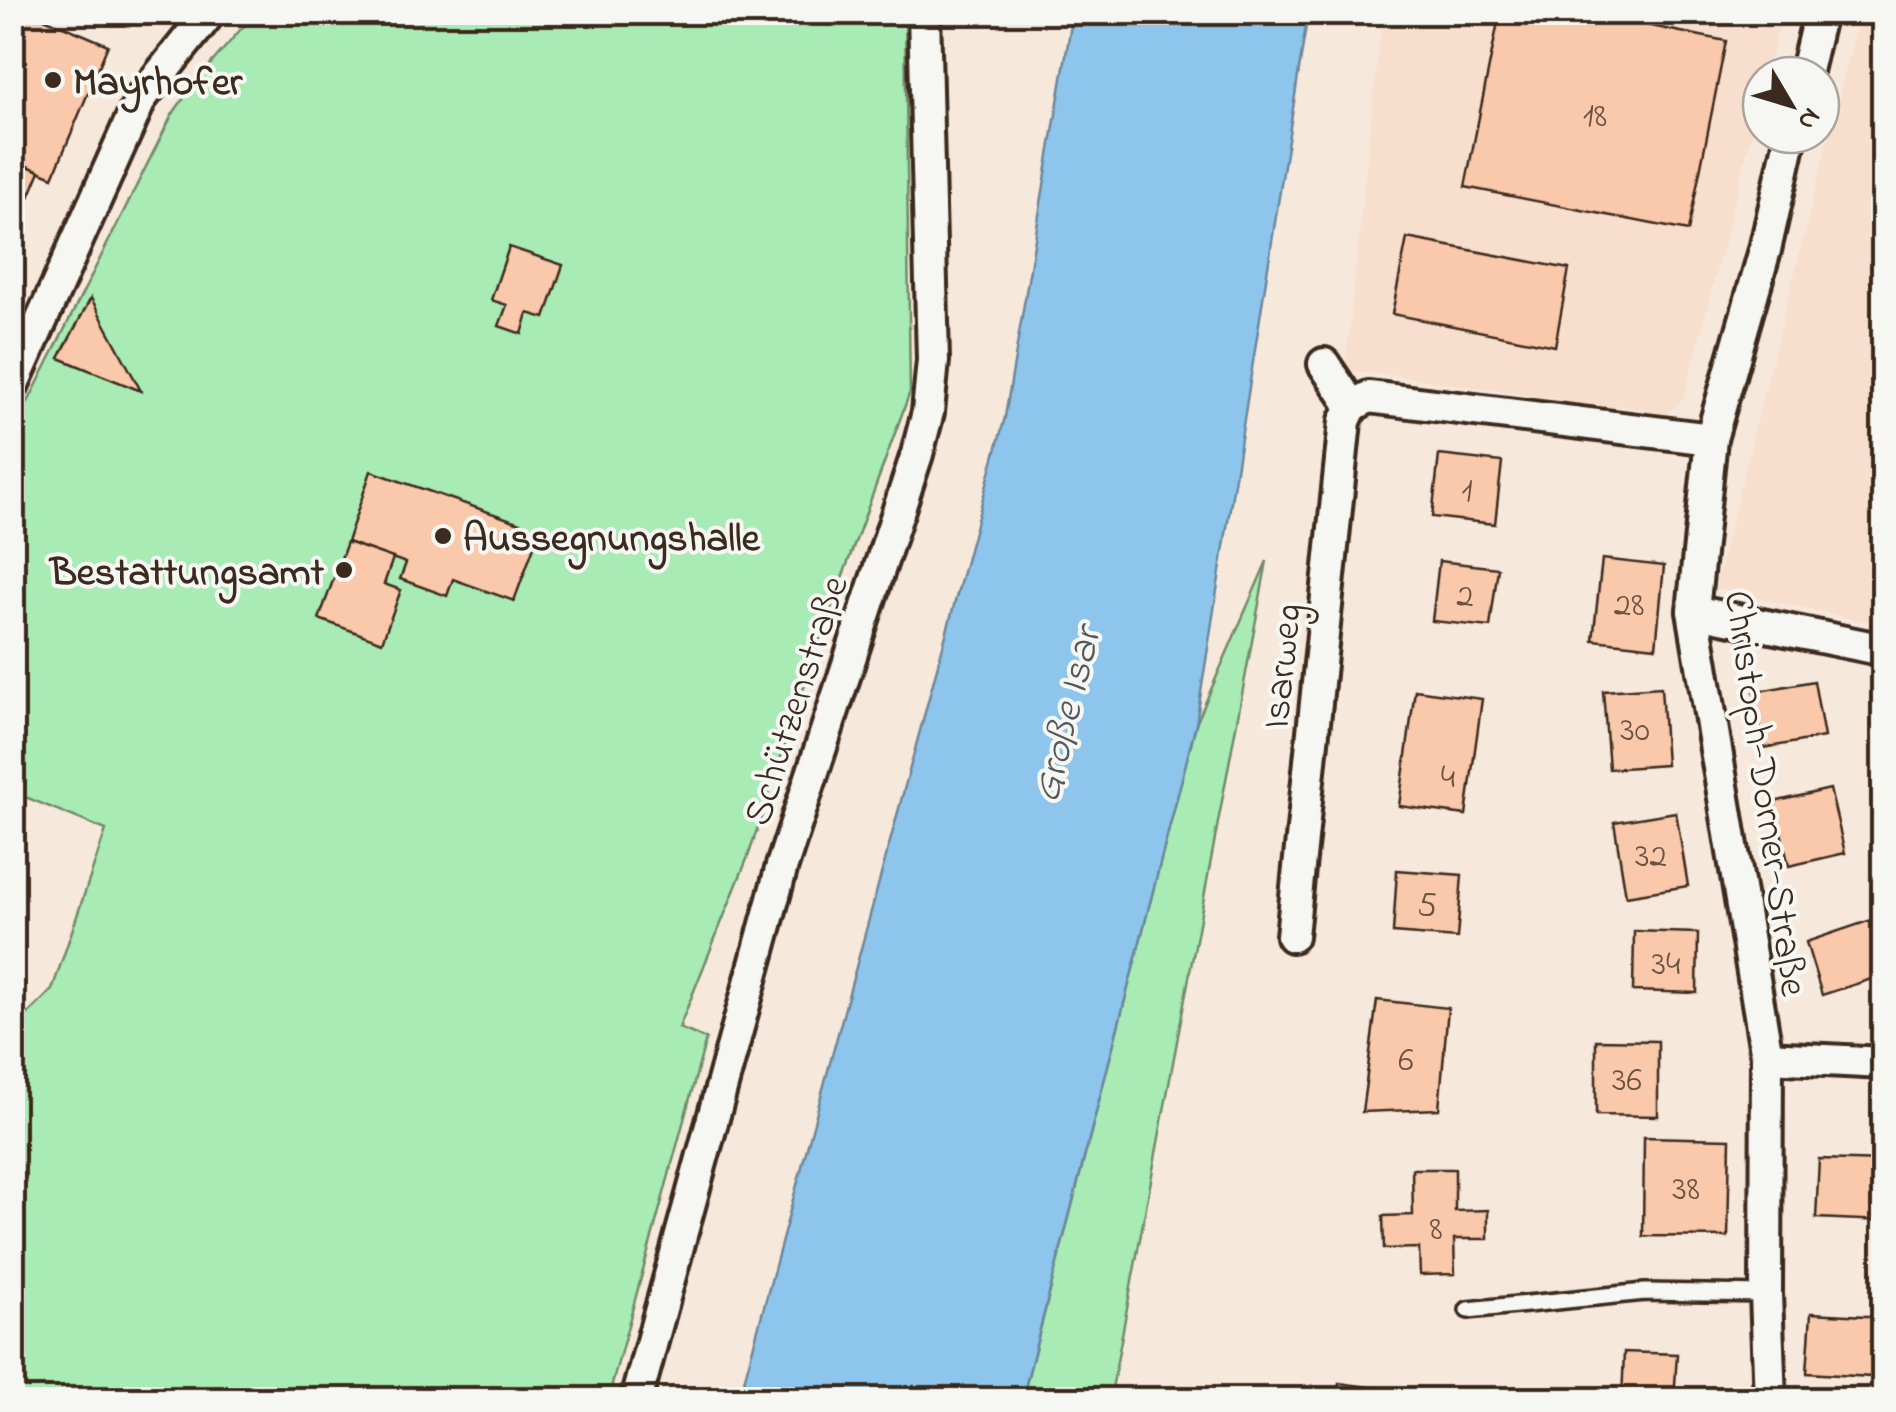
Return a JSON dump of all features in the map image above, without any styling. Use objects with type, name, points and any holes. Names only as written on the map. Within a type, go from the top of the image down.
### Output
[{"type":"street","points":[[12,386],[141,98],[210,12]]},
{"type":"street","name":"Schützenstraße","points":[[636,1400],[782,866],[928,412],[933,360],[924,12]]},
{"type":"street","points":[[1810,55],[1820,12]]},
{"type":"street","name":"Christoph-Dorner-Straße","points":[[1770,1400],[1766,1294],[1767,1057],[1693,611],[1711,439],[1765,250],[1787,155]]},
{"type":"street","points":[[1324,364],[1352,406],[1369,397],[1711,439]]},
{"type":"street","name":"Isarweg","points":[[1292,936],[1345,421],[1352,406]]},
{"type":"street","points":[[1693,611],[1884,650]]},
{"type":"street","points":[[1767,1057],[1884,1063]]},
{"type":"lane","points":[[1468,1310],[1645,1292],[1766,1294]]},
{"type":"shaded area","points":[[1382,13],[1782,13],[1772,55],[1741,55],[1741,155],[1746,155],[1684,398],[1665,415],[1621,405],[1612,408],[1345,371]]},
{"type":"shaded area","points":[[1860,13],[1884,13],[1883,626],[1715,588],[1824,155],[1841,155],[1841,88]]},
{"type":"green space","points":[[255,13],[905,13],[910,392],[821,636],[749,854],[679,1028],[706,1039],[608,1399],[13,1399],[13,1029],[52,990],[106,830],[13,792],[12,434],[172,115]]},
{"type":"green space","points":[[1267,561],[1110,1399],[1022,1400],[1196,724]]},
{"type":"water","name":"Große Isar","points":[[1073,13],[1308,13],[1196,724],[1022,1399],[739,1399],[1005,417]]},
{"type":"building","name":"Mayrhofer","points":[[12,12],[30,12],[108,45],[53,177],[12,160]]},
{"type":"building","points":[[1500,12],[1644,12],[1641,24],[1726,41],[1688,231],[1465,187]]},
{"type":"building","points":[[12,160],[40,171],[12,238]]},
{"type":"building","points":[[1407,238],[1569,269],[1555,346],[1392,314]]},
{"type":"building","points":[[509,247],[563,265],[545,318],[528,313],[522,334],[499,326],[507,305],[491,300]]},
{"type":"building","points":[[91,298],[141,391],[59,358]]},
{"type":"building","points":[[1439,455],[1502,462],[1495,524],[1432,517]]},
{"type":"building","name":"Aussegnungshalle","points":[[371,471],[540,530],[514,601],[453,579],[447,596],[400,579],[406,563],[347,542]]},
{"type":"building","points":[[347,542],[393,558],[384,584],[401,590],[382,642],[319,619]]},
{"type":"building","points":[[1602,559],[1664,566],[1656,647],[1593,640]]},
{"type":"building","points":[[1439,561],[1498,568],[1490,627],[1432,621]]},
{"type":"building","points":[[1814,681],[1824,737],[1764,748],[1754,692]]},
{"type":"building","points":[[1661,687],[1666,765],[1609,769],[1603,691]]},
{"type":"building","points":[[1415,690],[1482,699],[1466,815],[1399,806]]},
{"type":"building","points":[[1830,789],[1845,853],[1789,866],[1774,802]]},
{"type":"building","points":[[1676,812],[1688,886],[1626,896],[1614,822]]},
{"type":"building","points":[[1397,870],[1462,875],[1457,938],[1393,933]]},
{"type":"building","points":[[1871,920],[1884,958],[1884,975],[1822,995],[1806,942]]},
{"type":"building","points":[[1634,931],[1698,933],[1697,993],[1633,991]]},
{"type":"building","points":[[1377,1000],[1448,1008],[1439,1109],[1362,1112]]},
{"type":"building","points":[[1596,1040],[1658,1041],[1658,1116],[1596,1115]]},
{"type":"building","points":[[1644,1137],[1730,1139],[1728,1237],[1643,1236]]},
{"type":"building","points":[[1819,1159],[1884,1161],[1884,1221],[1816,1218]]},
{"type":"building","points":[[1412,1169],[1455,1169],[1455,1211],[1488,1210],[1488,1239],[1454,1239],[1455,1274],[1420,1275],[1419,1248],[1384,1249],[1383,1216],[1413,1215]]},
{"type":"building","points":[[1811,1313],[1884,1317],[1884,1384],[1871,1383],[1871,1377],[1807,1373]]},
{"type":"building","points":[[1624,1352],[1677,1354],[1674,1400],[1622,1400]]},
{"type":"building","points":[[1339,1383],[1407,1392],[1406,1400],[1337,1400]]},
{"type":"building","points":[[1452,1391],[1498,1393],[1498,1400],[1451,1400]]},
{"type":"place","name":"Mayrhofer","points":[[53,80]]},
{"type":"place","name":"Aussegnungshalle","points":[[443,536]]},
{"type":"place","name":"Bestattungsamt","points":[[344,570]]}]
